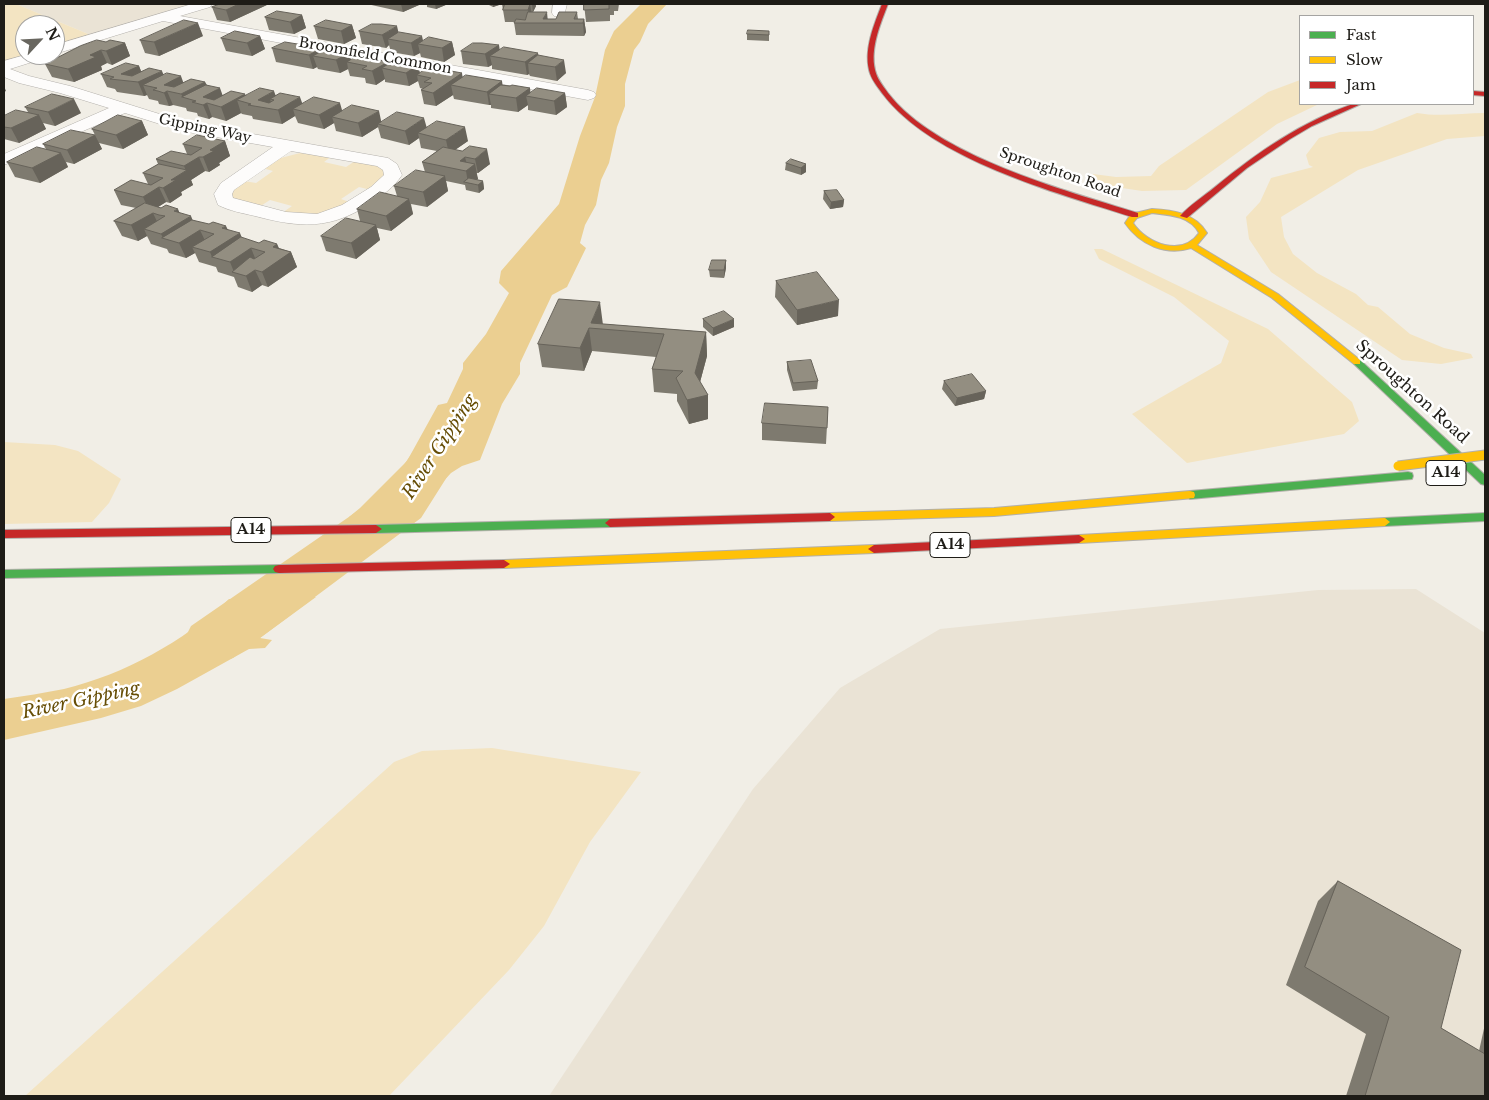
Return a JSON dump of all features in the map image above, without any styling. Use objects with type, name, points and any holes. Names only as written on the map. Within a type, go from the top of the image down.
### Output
[{"type":"main road","name":"Sproughton Road","points":[[885,4],[876,26],[870,58],[874,80],[892,104],[926,131],[995,168],[1135,215]]},
{"type":"main road","points":[[1184,216],[1251,162],[1296,131],[1330,114],[1355,105]]},
{"type":"main road","points":[[1163,211],[1184,216],[1192,220],[1202,230],[1203,235],[1201,240],[1192,245],[1167,247],[1144,241],[1130,230],[1128,224],[1135,215],[1143,212],[1163,211]]},
{"type":"main road","name":"Sproughton Road","points":[[1192,245],[1246,276],[1300,314],[1358,363],[1485,481]]},
{"type":"main road","points":[[994,512],[1485,455]]},
{"type":"main road","name":"A14","points":[[1456,472],[1485,470]]},
{"type":"main road","name":"A14","points":[[4,534],[484,527],[994,512],[1412,476]]},
{"type":"main road","name":"A14","points":[[4,574],[449,566],[844,551],[1485,517]]},
{"type":"street","points":[[65,47],[205,4]]},
{"type":"street","name":"Broomfield Common","points":[[162,17],[588,95]]},
{"type":"street","name":"Gipping Way","points":[[4,72],[24,80],[182,126],[288,145],[382,162],[391,168],[393,175],[388,183],[350,210],[320,220],[292,219],[233,205],[225,201],[223,194],[228,187],[288,145]]},
{"type":"street","points":[[4,160],[74,128],[124,108]]},
{"type":"shaded area","points":[[4,4],[16,4],[42,15],[15,15],[15,58],[4,62]]},
{"type":"shaded area","points":[[16,4],[193,4],[93,36],[65,24],[65,15],[42,15]]},
{"type":"shaded area","points":[[65,24],[93,36],[65,44]]},
{"type":"shaded area","points":[[1299,80],[1299,105],[1317,105],[1277,124],[1186,190],[1142,191],[1109,186],[1092,177],[1093,174],[1116,177],[1151,176],[1159,166],[1268,92]]},
{"type":"shaded area","points":[[1417,113],[1443,115],[1485,113],[1485,136],[1447,139],[1358,170],[1281,217],[1284,237],[1293,254],[1317,273],[1356,294],[1368,305],[1378,307],[1410,334],[1444,348],[1471,354],[1473,358],[1441,364],[1402,360],[1271,272],[1249,239],[1246,217],[1260,202],[1271,178],[1313,167],[1309,165],[1306,155],[1319,138],[1340,132],[1372,131]]},
{"type":"shaded area","points":[[300,153],[332,156],[324,162],[346,167],[355,161],[377,166],[384,171],[384,177],[371,190],[359,187],[341,199],[352,203],[325,215],[282,213],[292,206],[270,200],[259,207],[232,198],[231,191],[244,181],[256,183],[273,171],[262,168],[277,159]]},
{"type":"shaded area","points":[[1094,249],[1102,249],[1268,329],[1352,402],[1359,421],[1344,434],[1187,463],[1132,414],[1221,363],[1229,341],[1174,297],[1099,259]]},
{"type":"shaded area","points":[[4,442],[55,445],[78,451],[121,479],[109,503],[92,522],[4,524]]},
{"type":"shaded area","points":[[1416,589],[1485,633],[1485,1096],[549,1096],[753,789],[840,688],[940,629],[1318,590]]},
{"type":"shaded area","points":[[492,748],[641,772],[590,842],[544,926],[509,970],[389,1096],[25,1096],[394,762],[422,751]]},
{"type":"water","points":[[641,4],[667,4],[648,24],[634,50],[625,84],[625,106],[617,127],[609,163],[601,180],[596,205],[585,225],[580,243],[586,248],[567,287],[552,295],[520,363],[520,374],[502,404],[480,460],[462,466],[451,473],[428,498],[407,516],[349,517],[407,461],[438,405],[447,403],[463,369],[463,363],[486,334],[509,293],[499,283],[501,271],[559,204],[580,136],[595,97],[605,50],[614,31]]},
{"type":"water","points":[[316,597],[260,638],[272,640],[265,648],[249,649],[177,689],[141,706],[101,718],[4,740],[4,699],[64,689],[109,675],[173,642],[211,615],[229,599]]},
{"type":"building","points":[[220,4],[239,4],[226,10],[212,7]]},
{"type":"building","points":[[505,4],[530,4],[528,10],[503,10]]},
{"type":"building","points":[[584,4],[609,4],[609,9],[584,10]]},
{"type":"building","points":[[277,11],[302,15],[290,22],[265,17]]},
{"type":"building","points":[[528,12],[547,12],[543,19],[556,19],[559,12],[577,12],[574,19],[584,19],[583,23],[514,23],[516,19],[525,20]]},
{"type":"building","points":[[184,20],[198,23],[154,42],[140,40]]},
{"type":"building","points":[[326,20],[352,25],[341,31],[314,26]]},
{"type":"building","points":[[372,24],[397,26],[382,35],[359,31]]},
{"type":"building","points":[[748,30],[769,31],[769,35],[747,34]]},
{"type":"building","points":[[235,31],[260,36],[247,43],[221,38]]},
{"type":"building","points":[[399,32],[422,36],[411,43],[388,39]]},
{"type":"building","points":[[429,37],[452,42],[442,48],[418,44]]},
{"type":"building","points":[[97,40],[125,43],[90,55],[96,57],[68,69],[50,65],[65,65],[65,54]]},
{"type":"building","points":[[285,42],[322,48],[309,55],[272,48]]},
{"type":"building","points":[[473,43],[499,45],[485,54],[461,51]]},
{"type":"building","points":[[504,47],[538,53],[525,62],[490,56]]},
{"type":"building","points":[[326,49],[349,53],[336,60],[313,56]]},
{"type":"building","points":[[359,55],[388,62],[372,71],[362,69],[367,66],[347,62]]},
{"type":"building","points":[[538,55],[564,60],[555,67],[528,63]]},
{"type":"building","points":[[394,61],[418,65],[406,73],[382,68]]},
{"type":"building","points":[[126,63],[139,66],[121,74],[132,76],[149,68],[162,71],[138,82],[110,79],[114,77],[101,74]]},
{"type":"building","points":[[429,67],[462,73],[433,93],[421,90],[432,83],[424,82],[431,78],[417,75]]},
{"type":"building","points":[[167,73],[181,76],[164,85],[174,87],[191,79],[205,82],[181,94],[167,91],[164,93],[153,90],[157,88],[143,85]]},
{"type":"building","points":[[466,75],[502,81],[487,92],[451,85]]},
{"type":"building","points":[[206,85],[220,88],[203,97],[214,100],[231,91],[245,94],[221,107],[207,103],[203,105],[182,97]]},
{"type":"building","points":[[501,85],[530,88],[516,98],[489,94]]},
{"type":"building","points":[[260,88],[274,91],[258,100],[269,103],[274,100],[270,99],[280,93],[300,97],[278,110],[248,105],[251,104],[237,100]]},
{"type":"building","points":[[537,88],[565,93],[554,101],[526,96]]},
{"type":"building","points":[[52,94],[74,99],[48,112],[25,107]]},
{"type":"building","points":[[314,97],[340,103],[319,115],[293,109]]},
{"type":"building","points":[[352,105],[379,111],[358,123],[332,117]]},
{"type":"building","points":[[16,110],[39,115],[11,128],[4,127],[4,116]]},
{"type":"building","points":[[397,112],[424,118],[405,131],[378,124]]},
{"type":"building","points":[[118,115],[142,121],[116,135],[92,129]]},
{"type":"building","points":[[437,121],[465,127],[446,140],[418,133]]},
{"type":"building","points":[[71,130],[95,135],[67,150],[43,144]]},
{"type":"building","points":[[197,135],[225,141],[210,150],[214,151],[184,166],[156,159],[171,151],[191,155],[202,148],[183,144]]},
{"type":"building","points":[[470,146],[487,149],[475,159],[465,157],[460,161],[475,164],[466,171],[422,162],[443,147],[462,151]]},
{"type":"building","points":[[37,147],[61,153],[32,168],[7,162]]},
{"type":"building","points":[[791,159],[806,164],[801,168],[786,163]]},
{"type":"building","points":[[159,164],[187,170],[171,180],[176,180],[163,188],[159,187],[143,197],[114,190],[131,180],[151,185],[163,178],[143,173]]},
{"type":"building","points":[[416,170],[445,176],[423,192],[394,186]]},
{"type":"building","points":[[469,178],[483,181],[478,185],[464,182]]},
{"type":"building","points":[[837,190],[844,200],[831,202],[824,191]]},
{"type":"building","points":[[380,192],[409,199],[386,216],[357,209]]},
{"type":"building","points":[[145,203],[161,208],[166,205],[178,209],[174,211],[191,216],[161,234],[144,229],[165,216],[153,213],[131,225],[114,221]]},
{"type":"building","points":[[346,218],[376,225],[351,243],[321,236]]},
{"type":"building","points":[[192,220],[209,224],[213,222],[226,226],[222,228],[240,233],[210,252],[192,247],[214,234],[200,230],[179,243],[162,238]]},
{"type":"building","points":[[241,237],[259,243],[264,240],[277,244],[273,247],[291,252],[262,272],[255,270],[246,276],[232,272],[250,257],[254,259],[265,252],[251,248],[230,262],[212,257]]},
{"type":"building","points":[[712,260],[726,260],[724,270],[709,270]]},
{"type":"building","points":[[817,272],[839,300],[797,310],[776,281]]},
{"type":"building","points":[[559,299],[600,302],[591,323],[706,332],[695,373],[708,395],[687,400],[676,378],[683,371],[652,369],[664,334],[589,328],[580,348],[538,344]]},
{"type":"building","points":[[724,311],[734,319],[713,328],[703,319]]},
{"type":"building","points":[[811,360],[818,381],[793,383],[787,362]]},
{"type":"building","points":[[972,374],[986,391],[957,398],[944,381]]},
{"type":"building","points":[[765,403],[828,407],[827,428],[762,423]]},
{"type":"building","points":[[1338,881],[1461,950],[1441,1028],[1485,1054],[1485,1096],[1365,1096],[1389,1017],[1305,967]]},
{"type":"waterway","name":"River Gipping","points":[[212,642],[403,505],[434,458]]},
{"type":"traffic: fast","points":[[1357,362],[1485,481]]},
{"type":"traffic: fast","points":[[1190,495],[1408,476]]},
{"type":"traffic: fast","points":[[1385,522],[1485,517]]},
{"type":"traffic: fast","points":[[376,529],[610,523]]},
{"type":"traffic: fast","points":[[4,574],[279,569]]},
{"type":"traffic: slow","points":[[1152,211],[1166,212],[1188,218],[1203,233],[1197,242],[1188,247],[1177,249],[1165,248],[1154,244],[1143,238],[1129,223],[1134,216],[1152,211]]},
{"type":"traffic: slow","points":[[1192,245],[1275,296],[1357,362]]},
{"type":"traffic: slow","points":[[1398,466],[1485,455]]},
{"type":"traffic: slow","points":[[830,517],[994,512],[1190,495]]},
{"type":"traffic: slow","points":[[1079,539],[1385,522]]},
{"type":"traffic: slow","points":[[504,564],[874,549]]},
{"type":"traffic: jam","points":[[885,4],[872,42],[871,62],[872,72],[876,81],[895,106],[922,128],[955,148],[992,165],[1031,181],[1135,215]]},
{"type":"traffic: jam","points":[[1474,93],[1485,94]]},
{"type":"traffic: jam","points":[[1184,216],[1245,167],[1287,137],[1333,113],[1355,105]]},
{"type":"traffic: jam","points":[[610,523],[830,517]]},
{"type":"traffic: jam","points":[[4,534],[376,529]]},
{"type":"traffic: jam","points":[[874,549],[1079,539]]},
{"type":"traffic: jam","points":[[279,569],[504,564]]}]
